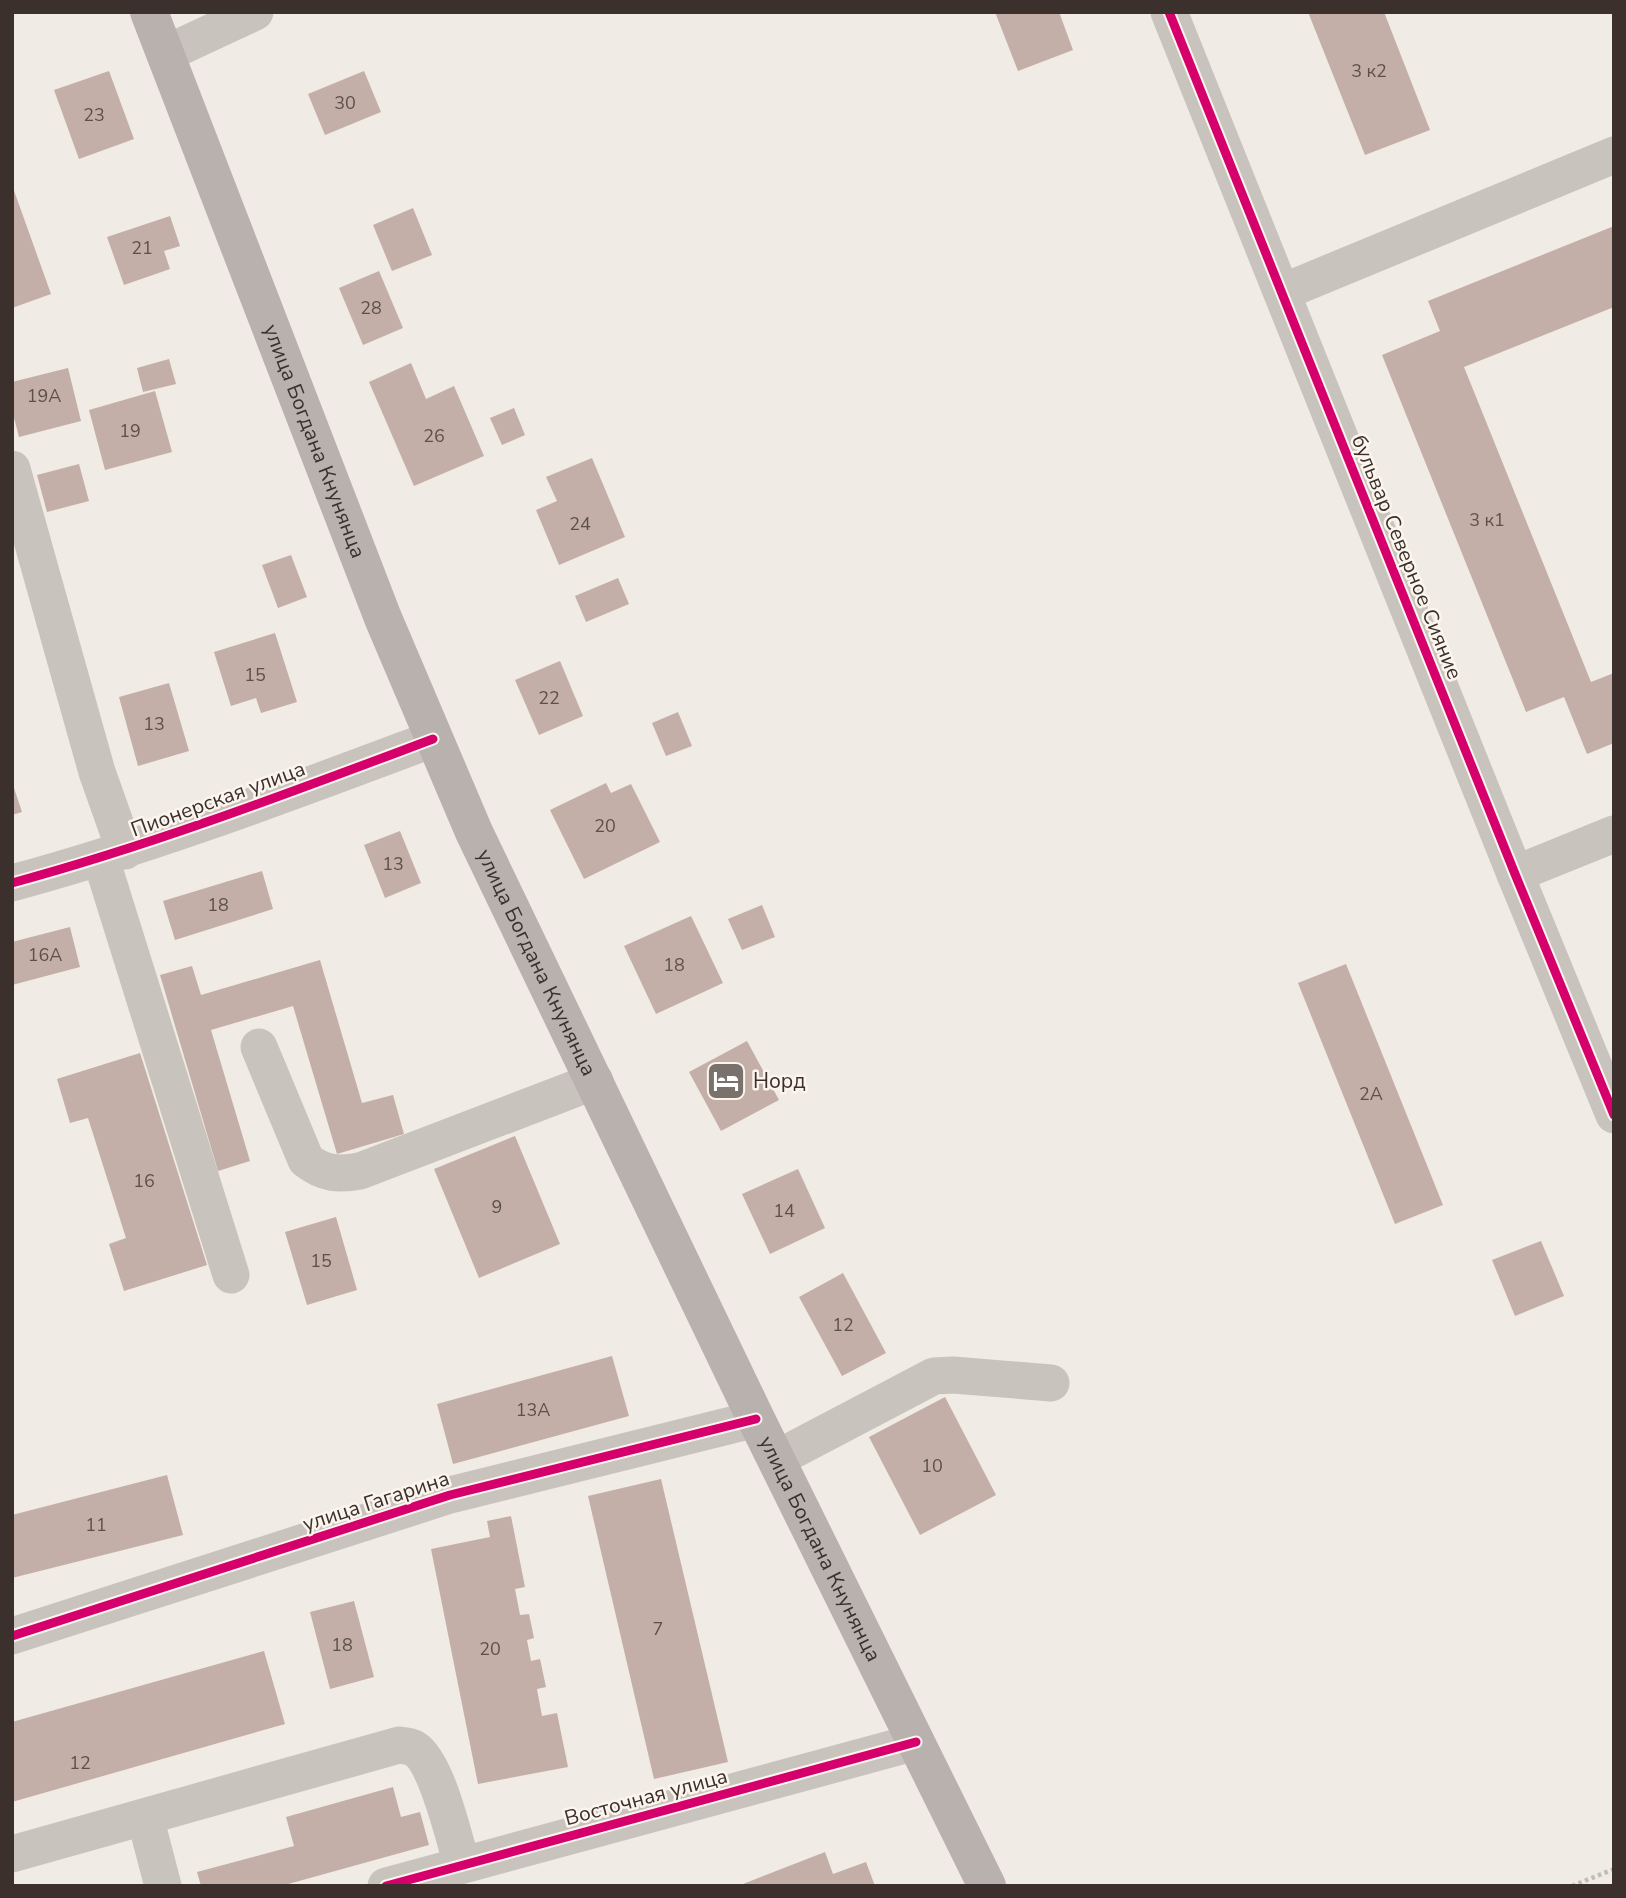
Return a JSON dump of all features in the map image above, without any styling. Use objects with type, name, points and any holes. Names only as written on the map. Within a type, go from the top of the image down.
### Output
[{"type":"main road","name":"улица Богдана Кнунянца","points":[[149,12],[378,606],[474,832],[756,1419],[987,1886]]},
{"type":"street","points":[[165,54],[255,12]]},
{"type":"street","name":"бульвар Северное Сияние","points":[[1169,12],[1614,1115]]},
{"type":"street","points":[[1283,292],[1614,155]]},
{"type":"street","points":[[12,469],[97,772],[113,855],[231,1275]]},
{"type":"street","name":"Пионерская улица","points":[[12,883],[113,855],[252,807],[433,739]]},
{"type":"street","points":[[1515,874],[1614,834]]},
{"type":"street","points":[[260,1047],[306,1160],[318,1170],[339,1175],[360,1171],[595,1081]]},
{"type":"street","points":[[776,1459],[934,1376],[953,1375],[1051,1383]]},
{"type":"street","name":"улица Гагарина","points":[[12,1636],[450,1495],[756,1419]]},
{"type":"street","name":"Восточная улица","points":[[386,1886],[916,1742]]},
{"type":"street","points":[[12,1854],[399,1745],[414,1747],[433,1773],[462,1865]]},
{"type":"street","points":[[145,1817],[163,1886]]},
{"type":"path","points":[[1572,1886],[1614,1869]]},
{"type":"building","points":[[995,12],[1059,12],[1073,50],[1018,71]]},
{"type":"building","points":[[1308,12],[1384,12],[1430,130],[1365,155]]},
{"type":"building","points":[[109,71],[134,139],[79,159],[54,90]]},
{"type":"building","points":[[364,71],[381,112],[325,135],[308,94]]},
{"type":"building","points":[[12,185],[51,294],[12,308]]},
{"type":"building","points":[[413,208],[432,255],[392,271],[373,225]]},
{"type":"building","points":[[170,216],[180,246],[164,251],[170,269],[124,285],[107,237]]},
{"type":"building","points":[[1614,226],[1614,307],[1464,367],[1591,682],[1614,673],[1614,743],[1587,754],[1564,697],[1526,712],[1382,355],[1440,331],[1428,301]]},
{"type":"building","points":[[379,271],[403,328],[363,345],[339,288]]},
{"type":"building","points":[[169,359],[176,384],[143,392],[137,368]]},
{"type":"building","points":[[411,363],[426,399],[454,386],[484,456],[414,486],[369,382]]},
{"type":"building","points":[[68,368],[81,421],[19,437],[12,410],[12,382]]},
{"type":"building","points":[[155,391],[172,452],[105,470],[89,410]]},
{"type":"building","points":[[514,408],[525,435],[502,445],[490,418]]},
{"type":"building","points":[[592,458],[625,537],[559,565],[536,510],[557,501],[546,477]]},
{"type":"building","points":[[79,464],[89,501],[47,512],[37,475]]},
{"type":"building","points":[[291,555],[307,597],[278,608],[262,565]]},
{"type":"building","points":[[618,578],[629,604],[586,622],[575,596]]},
{"type":"building","points":[[275,633],[297,702],[261,713],[256,698],[231,706],[214,652]]},
{"type":"building","points":[[560,661],[583,716],[539,735],[515,680]]},
{"type":"building","points":[[169,683],[189,751],[138,766],[119,697]]},
{"type":"building","points":[[678,712],[692,746],[666,756],[652,723]]},
{"type":"building","points":[[12,782],[22,812],[12,815]]},
{"type":"building","points":[[606,783],[611,793],[631,784],[660,842],[584,879],[550,810]]},
{"type":"building","points":[[400,831],[421,883],[385,898],[364,845]]},
{"type":"building","points":[[262,871],[273,909],[175,940],[163,901]]},
{"type":"building","points":[[762,905],[775,937],[742,950],[728,919]]},
{"type":"building","points":[[691,916],[723,983],[656,1014],[624,946]]},
{"type":"building","points":[[70,927],[80,967],[12,985],[12,942]]},
{"type":"building","points":[[320,960],[362,1103],[393,1095],[404,1134],[337,1154],[293,1006],[211,1030],[250,1161],[218,1171],[160,975],[192,966],[201,995]]},
{"type":"building","points":[[1346,964],[1443,1205],[1395,1224],[1298,983]]},
{"type":"building","points":[[747,1041],[779,1100],[721,1131],[689,1072]]},
{"type":"building","points":[[140,1053],[207,1265],[124,1291],[109,1244],[126,1238],[88,1118],[70,1123],[57,1079]]},
{"type":"building","points":[[515,1136],[560,1244],[479,1278],[434,1169]]},
{"type":"building","points":[[798,1169],[825,1228],[770,1254],[742,1194]]},
{"type":"building","points":[[336,1217],[357,1290],[307,1305],[285,1232]]},
{"type":"building","points":[[1541,1241],[1564,1296],[1515,1316],[1492,1260]]},
{"type":"building","points":[[843,1273],[886,1353],[842,1376],[799,1297]]},
{"type":"building","points":[[612,1356],[629,1416],[453,1464],[437,1404]]},
{"type":"building","points":[[945,1397],[996,1495],[920,1535],[869,1437]]},
{"type":"building","points":[[167,1475],[183,1535],[12,1578],[12,1515]]},
{"type":"building","points":[[661,1479],[728,1762],[654,1779],[588,1496]]},
{"type":"building","points":[[511,1516],[525,1587],[515,1589],[520,1615],[529,1614],[534,1638],[527,1640],[531,1661],[540,1659],[546,1687],[537,1689],[542,1716],[557,1713],[568,1767],[478,1784],[431,1549],[490,1537],[487,1521]]},
{"type":"building","points":[[354,1601],[374,1677],[330,1689],[310,1612]]},
{"type":"building","points":[[264,1651],[285,1724],[12,1802],[12,1722]]},
{"type":"building","points":[[393,1787],[401,1817],[420,1812],[429,1845],[281,1886],[201,1886],[197,1872],[294,1846],[286,1817]]},
{"type":"building","points":[[825,1852],[833,1874],[866,1862],[875,1886],[738,1886]]},
{"type":"cycle path","points":[[1169,12],[1614,1115]]},
{"type":"cycle path","points":[[12,883],[172,834],[433,739]]},
{"type":"cycle path","points":[[12,1636],[450,1495],[756,1419]]},
{"type":"cycle path","points":[[386,1886],[916,1742]]},
{"type":"place","name":"Норд","points":[[726,1081]]}]
